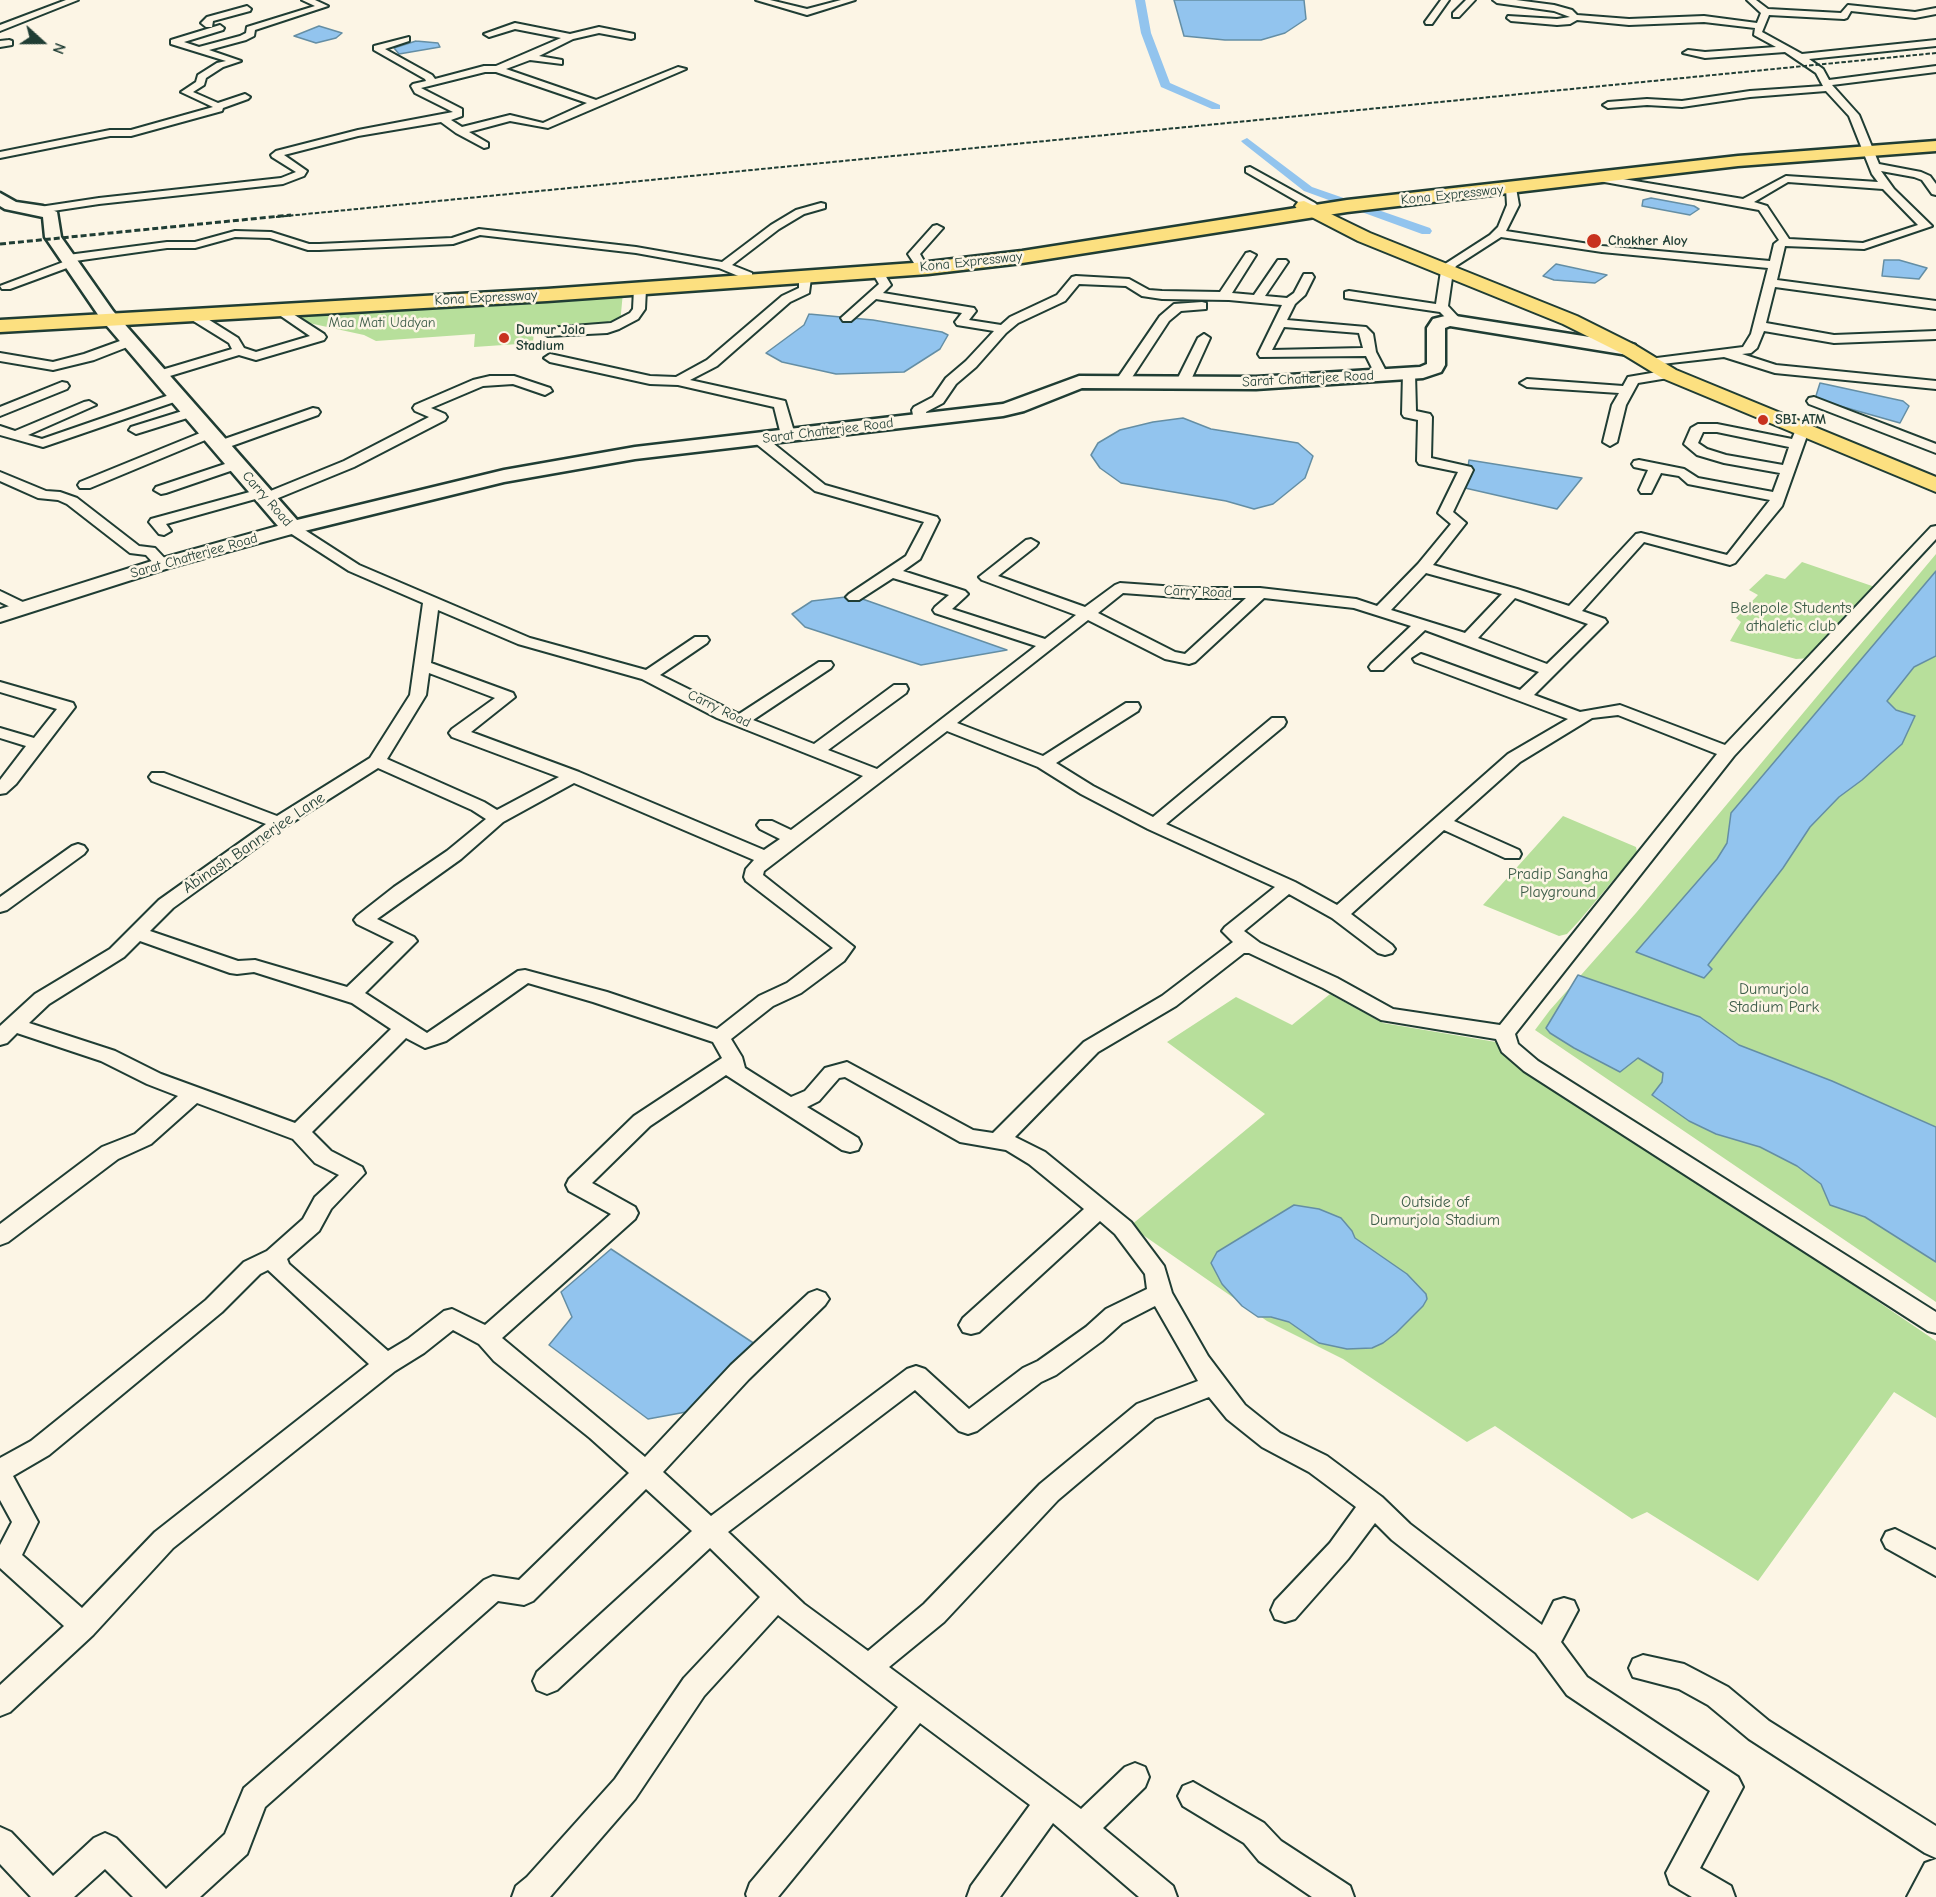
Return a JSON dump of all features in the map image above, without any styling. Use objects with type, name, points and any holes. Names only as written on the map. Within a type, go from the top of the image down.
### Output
[{"type":"highway","name":"Kona Expressway","points":[[0,326],[109,316],[191,314],[640,289],[878,272],[1022,257],[1331,205],[1511,188],[1738,161],[1870,155],[1936,144]]},
{"type":"highway","name":"Kona Expressway","points":[[0,321],[847,269],[1062,245],[1331,205],[1710,159],[1870,155],[1936,144]]},
{"type":"main road","name":"Carry Road","points":[[0,198],[11,206],[51,215],[53,237],[109,316],[292,528]]},
{"type":"main road","points":[[1331,205],[1364,237],[1592,320],[1670,367],[1749,406],[1799,437],[1936,485]]},
{"type":"main road","points":[[1449,268],[1570,320],[1628,349],[1649,363],[1670,367],[1936,468]]},
{"type":"main road","points":[[1450,314],[1538,336],[1628,349]]},
{"type":"main road","name":"Sarat Chatterjee Road","points":[[292,528],[504,476],[635,453],[1017,407],[1079,382],[1256,383],[1409,373],[1434,368],[1437,328],[1450,314]]},
{"type":"street","points":[[0,28],[75,0]]},
{"type":"street","points":[[201,49],[243,38],[251,34],[250,29],[324,6],[306,0]]},
{"type":"street","points":[[760,0],[807,12],[851,0]]},
{"type":"street","points":[[1429,22],[1445,0]]},
{"type":"street","points":[[1456,15],[1470,0]]},
{"type":"street","points":[[1497,0],[1554,8],[1569,12],[1575,17],[1629,22],[1704,19],[1760,26]]},
{"type":"street","points":[[1554,8],[1564,0]]},
{"type":"street","points":[[1751,0],[1766,12],[1844,16],[1848,8],[1907,14],[1936,11]]},
{"type":"street","points":[[1907,14],[1911,3]]},
{"type":"street","points":[[218,106],[186,92],[201,83],[201,77],[220,65],[236,61],[174,42],[220,28],[205,23],[210,19],[247,9]]},
{"type":"street","points":[[1766,12],[1757,33],[1820,71],[1830,86],[1831,92],[1854,115],[1870,155],[1887,186]]},
{"type":"street","points":[[228,14],[261,25]]},
{"type":"street","points":[[1511,18],[1557,22],[1570,21],[1575,17]]},
{"type":"street","points":[[497,69],[530,57],[592,23]]},
{"type":"street","points":[[489,34],[515,26],[566,36],[599,30],[632,36]]},
{"type":"street","points":[[406,39],[377,48],[429,77],[432,82]]},
{"type":"street","points":[[1800,57],[1936,44]]},
{"type":"street","points":[[1688,53],[1716,54],[1786,49]]},
{"type":"street","points":[[530,57],[559,62]]},
{"type":"street","points":[[33,210],[277,182],[295,177],[302,171],[276,155],[358,133],[458,114],[458,111],[418,91],[416,86],[484,69],[497,69],[596,103]]},
{"type":"street","points":[[460,131],[510,118],[547,126],[596,103],[681,69]]},
{"type":"street","points":[[1608,105],[1647,102],[1682,104],[1830,86],[1936,69]]},
{"type":"street","points":[[0,155],[110,133],[131,133],[218,109],[218,106],[245,97]]},
{"type":"street","points":[[442,118],[484,145]]},
{"type":"street","points":[[1898,149],[1936,150]]},
{"type":"street","points":[[1610,442],[1620,404],[1634,379],[1670,367],[1725,353],[1747,350],[1753,345],[1780,244],[1786,242],[1864,246],[1931,228],[1926,178],[1870,155]]},
{"type":"street","points":[[1250,170],[1331,205]]},
{"type":"street","points":[[1599,178],[1763,208],[1786,242]]},
{"type":"street","points":[[1745,203],[1786,179],[1887,186],[1927,201]]},
{"type":"street","points":[[1450,314],[1442,306],[1449,268],[1498,233],[1510,215],[1513,205],[1511,188]]},
{"type":"street","points":[[724,266],[775,227],[800,212],[820,207]]},
{"type":"street","points":[[918,261],[914,254],[937,228]]},
{"type":"street","points":[[6,286],[70,261],[167,245],[195,245],[235,234],[271,235],[308,247],[319,247],[453,241],[479,232],[636,250],[724,266],[748,276]]},
{"type":"street","points":[[1498,233],[1602,249],[1775,265]]},
{"type":"street","points":[[1224,296],[1250,255]]},
{"type":"street","points":[[1257,298],[1282,262]]},
{"type":"street","points":[[847,318],[885,285],[878,272]]},
{"type":"street","points":[[1308,277],[1299,295],[1290,302],[1264,354],[1370,352]]},
{"type":"street","points":[[678,381],[731,350],[786,299],[805,290],[805,278]]},
{"type":"street","points":[[921,420],[919,410],[938,400],[951,381],[971,364],[1004,329],[1014,320],[1061,298],[1076,280],[1129,283],[1146,293],[1162,295],[1224,296],[1290,302]]},
{"type":"street","points":[[1770,283],[1936,305]]},
{"type":"street","points":[[548,332],[615,326],[634,316],[639,309],[640,289]]},
{"type":"street","points":[[1349,295],[1450,314]]},
{"type":"street","points":[[873,296],[970,311],[961,322],[1004,329]]},
{"type":"street","points":[[1122,381],[1164,319],[1178,307],[1235,308]]},
{"type":"street","points":[[160,375],[239,351],[256,356],[320,337],[279,309]]},
{"type":"street","points":[[191,314],[234,341],[239,351]]},
{"type":"street","points":[[1279,323],[1362,330],[1367,334],[1370,352],[1382,375]]},
{"type":"street","points":[[1759,326],[1834,339],[1936,335]]},
{"type":"street","points":[[1183,382],[1204,338]]},
{"type":"street","points":[[6,358],[53,366],[68,364],[130,341]]},
{"type":"street","points":[[1725,353],[1775,369],[1936,385]]},
{"type":"street","points":[[0,370],[11,364],[6,358]]},
{"type":"street","points":[[550,358],[650,380],[678,381],[780,404],[788,435]]},
{"type":"street","points":[[1380,612],[1423,567],[1459,523],[1445,513],[1466,470],[1424,461],[1425,417],[1409,414],[1409,373]]},
{"type":"street","points":[[155,521],[264,495],[349,464],[440,417],[420,408],[478,383],[490,380],[514,380],[545,391]]},
{"type":"street","points":[[1527,382],[1627,390]]},
{"type":"street","points":[[0,412],[62,387]]},
{"type":"street","points":[[1543,393],[1620,404]]},
{"type":"street","points":[[0,430],[43,443],[178,396]]},
{"type":"street","points":[[1814,401],[1936,449]]},
{"type":"street","points":[[15,436],[89,405]]},
{"type":"street","points":[[136,430],[192,412]]},
{"type":"street","points":[[85,485],[215,439],[313,412]]},
{"type":"street","points":[[1572,612],[1641,537],[1730,560],[1775,506],[1799,437],[1698,428],[1690,444],[1702,452],[1725,459],[1787,470]]},
{"type":"street","points":[[759,439],[820,488],[932,520],[912,559],[854,597]]},
{"type":"street","points":[[161,490],[237,464]]},
{"type":"street","points":[[1639,464],[1684,473],[1693,481],[1778,497]]},
{"type":"street","points":[[1646,490],[1656,467]]},
{"type":"street","points":[[0,476],[43,495],[60,496],[72,501],[135,550],[150,551],[162,564]]},
{"type":"street","name":"Sarat Chatterjee Road","points":[[0,616],[162,564],[292,528]]},
{"type":"street","name":"Carry Road","points":[[292,528],[354,568],[524,641],[648,676],[740,721],[876,776],[882,774],[1086,612],[1120,588],[1126,587],[1191,593],[1260,593],[1356,604],[1550,670]]},
{"type":"street","points":[[1505,1033],[1728,753],[1936,530]]},
{"type":"street","points":[[1031,543],[987,577],[1086,612],[1171,656],[1189,659],[1260,593]]},
{"type":"street","points":[[1423,567],[1512,592],[1599,622],[1523,696]]},
{"type":"street","points":[[890,573],[960,594],[941,610],[1046,644]]},
{"type":"street","points":[[1467,640],[1512,592]]},
{"type":"street","points":[[0,596],[23,608]]},
{"type":"street","name":"Abinash Bannerjee Lane","points":[[7,1031],[42,999],[117,953],[166,904],[279,823],[377,761],[418,695],[431,600]]},
{"type":"street","points":[[1377,667],[1421,625]]},
{"type":"street","points":[[648,676],[701,640]]},
{"type":"street","points":[[1421,659],[1582,718]]},
{"type":"street","points":[[422,665],[507,697],[458,733],[573,776],[766,858]]},
{"type":"street","points":[[740,721],[825,665]]},
{"type":"street","points":[[0,687],[67,707],[44,739],[36,744],[10,780],[0,789]]},
{"type":"street","points":[[815,751],[900,689]]},
{"type":"street","points":[[1044,763],[1132,707]]},
{"type":"street","points":[[1340,914],[1514,759],[1588,714],[1620,710],[1728,753]]},
{"type":"street","points":[[1154,825],[1278,722]]},
{"type":"street","points":[[944,724],[1044,763],[1087,790],[1154,825],[1288,886],[1340,914],[1385,949]]},
{"type":"street","points":[[0,733],[36,744]]},
{"type":"street","points":[[377,761],[478,806],[497,818]]},
{"type":"street","points":[[350,996],[407,941],[364,920],[401,891],[454,855],[497,818],[573,776]]},
{"type":"street","points":[[720,1037],[766,1001],[794,988],[837,957],[844,947],[753,878],[756,869],[766,858],[876,776]]},
{"type":"street","points":[[158,777],[279,823]]},
{"type":"street","points":[[1442,822],[1512,854]]},
{"type":"street","points":[[766,825],[793,838]]},
{"type":"street","points":[[0,906],[78,849]]},
{"type":"street","points":[[1288,886],[1232,931],[1253,947],[1330,983],[1388,1015],[1505,1033]]},
{"type":"street","points":[[137,933],[237,968],[255,966],[359,998],[425,1041],[439,1036],[525,976],[622,1004],[720,1037],[733,1060],[735,1072],[850,1144]]},
{"type":"street","points":[[998,1141],[1091,1047],[1169,1001],[1239,946],[1253,947]]},
{"type":"street","points":[[298,1133],[404,1028]]},
{"type":"street","points":[[0,1471],[40,1448],[214,1306],[252,1268],[275,1257],[311,1225],[323,1203],[354,1173],[322,1157],[298,1133],[154,1079],[108,1056],[7,1031]]},
{"type":"street","points":[[1505,1033],[1509,1047],[1531,1066],[1936,1324]]},
{"type":"street","points":[[487,1337],[627,1214],[577,1185],[642,1121],[733,1060]]},
{"type":"street","points":[[790,1106],[812,1096],[832,1073],[848,1070],[968,1137],[1011,1143],[1037,1158],[1100,1208],[1123,1228],[1156,1272],[1160,1293],[1214,1385],[1236,1412],[1271,1440],[1318,1464],[1373,1505],[1401,1532],[1546,1644],[1577,1686],[1728,1787],[1681,1873],[1720,1897]]},
{"type":"street","points":[[0,1236],[110,1153],[143,1139],[194,1095]]},
{"type":"street","points":[[971,1325],[1100,1208]]},
{"type":"street","points":[[275,1257],[279,1269],[386,1364]]},
{"type":"street","points":[[547,1681],[710,1531],[916,1376],[968,1424],[1032,1375],[1047,1368],[1094,1334],[1114,1316],[1160,1293]]},
{"type":"street","points":[[178,1897],[236,1844],[254,1798],[493,1588],[524,1593],[646,1473],[740,1372],[818,1299]]},
{"type":"street","points":[[0,1703],[83,1626],[164,1540],[386,1364],[416,1346],[452,1318],[487,1337],[503,1354],[599,1431],[710,1531],[794,1613],[1050,1802],[1162,1897]]},
{"type":"street","points":[[868,1668],[934,1613],[1049,1492],[1146,1412],[1214,1385]]},
{"type":"street","points":[[0,1476],[25,1522],[7,1557],[83,1626]]},
{"type":"street","points":[[1285,1610],[1340,1551],[1373,1505]]},
{"type":"street","points":[[1895,1540],[1936,1564]]},
{"type":"street","points":[[527,1897],[538,1888],[625,1790],[694,1687],[778,1597]]},
{"type":"street","points":[[1546,1644],[1564,1610]]},
{"type":"street","points":[[1643,1668],[1684,1677],[1718,1696],[1759,1730],[1936,1843]]},
{"type":"street","points":[[761,1894],[917,1705]]},
{"type":"street","points":[[1081,1829],[1135,1777]]},
{"type":"street","points":[[1193,1796],[1254,1833],[1270,1851],[1339,1897]]},
{"type":"street","points":[[981,1897],[1050,1802]]},
{"type":"street","points":[[0,1842],[52,1897],[105,1848],[154,1897]]},
{"type":"street","points":[[1922,1897],[1936,1874]]},
{"type":"green space","name":"Maa Mati Uddyan","points":[[623,292],[620,324],[534,330],[533,343],[474,347],[475,334],[376,341],[364,335],[295,320],[287,315]]},
{"type":"green space","name":"Dumurjola Stadium Park","points":[[1936,554],[1936,1302],[1535,1030],[1636,913]]},
{"type":"green space","name":"Belepole Students athaletic club","points":[[1802,562],[1875,587],[1810,658],[1796,659],[1730,641],[1741,622],[1736,618],[1758,595],[1749,590],[1766,574],[1785,579]]},
{"type":"green space","name":"Pradip Sangha Playground","points":[[1563,816],[1636,847],[1637,852],[1567,934],[1559,936],[1483,905]]},
{"type":"green space","name":"Outside of Dumurjola Stadium","points":[[1330,994],[1383,1023],[1496,1042],[1936,1341],[1936,1418],[1894,1392],[1758,1581],[1647,1512],[1632,1519],[1495,1426],[1467,1442],[1343,1359],[1267,1321],[1130,1226],[1265,1114],[1167,1042],[1236,997],[1292,1025]]},
{"type":"water","points":[[1174,0],[1304,0],[1306,19],[1285,33],[1261,40],[1225,40],[1184,36]]},
{"type":"water","points":[[319,26],[342,33],[336,38],[316,43],[294,36]]},
{"type":"water","points":[[416,41],[438,43],[440,47],[399,54],[394,48]]},
{"type":"water","points":[[1651,198],[1694,206],[1699,209],[1690,215],[1642,206],[1643,200]]},
{"type":"water","points":[[1884,260],[1899,260],[1927,268],[1919,279],[1882,276]]},
{"type":"water","points":[[1556,264],[1607,275],[1595,283],[1554,280],[1543,276]]},
{"type":"water","points":[[809,314],[873,320],[948,335],[940,349],[904,372],[836,374],[782,362],[766,353],[804,325]]},
{"type":"water","points":[[1820,383],[1903,401],[1909,406],[1900,423],[1815,399]]},
{"type":"water","points":[[1183,418],[1211,429],[1298,443],[1313,456],[1305,478],[1273,504],[1254,509],[1226,501],[1121,483],[1100,468],[1091,455],[1098,443],[1120,430]]},
{"type":"water","points":[[1469,460],[1582,478],[1557,509],[1465,488]]},
{"type":"water","points":[[1936,571],[1936,656],[1914,667],[1887,701],[1896,710],[1915,716],[1902,744],[1839,797],[1810,827],[1783,868],[1708,965],[1712,969],[1704,978],[1636,952],[1717,859],[1727,843],[1731,813]]},
{"type":"water","points":[[854,596],[1007,650],[921,665],[805,627],[792,614],[812,601]]},
{"type":"water","points":[[1578,975],[1700,1017],[1739,1045],[1832,1081],[1936,1127],[1936,1262],[1865,1217],[1830,1205],[1821,1184],[1797,1166],[1760,1147],[1716,1134],[1689,1121],[1652,1095],[1662,1082],[1663,1073],[1638,1058],[1620,1072],[1550,1033],[1546,1028]]},
{"type":"water","points":[[1294,1205],[1319,1209],[1341,1218],[1355,1238],[1407,1274],[1426,1294],[1427,1299],[1423,1306],[1383,1343],[1372,1348],[1347,1349],[1319,1343],[1289,1322],[1271,1317],[1258,1317],[1242,1306],[1222,1284],[1211,1263],[1217,1252]]},
{"type":"water","points":[[611,1249],[761,1348],[686,1412],[648,1419],[549,1345],[572,1317],[561,1292]]},
{"type":"waterway","points":[[1140,0],[1146,33],[1165,85],[1216,107]]},
{"type":"waterway","points":[[1247,141],[1308,189],[1426,231]]},
{"type":"railway","points":[[276,217],[1936,53]]},
{"type":"railway","points":[[0,244],[291,215]]},
{"type":"place","name":"Chokher Aloy","points":[[1594,241]]},
{"type":"place","name":"Dumur Jola Stadium","points":[[504,338]]},
{"type":"place","name":"SBI ATM","points":[[1763,420]]}]
